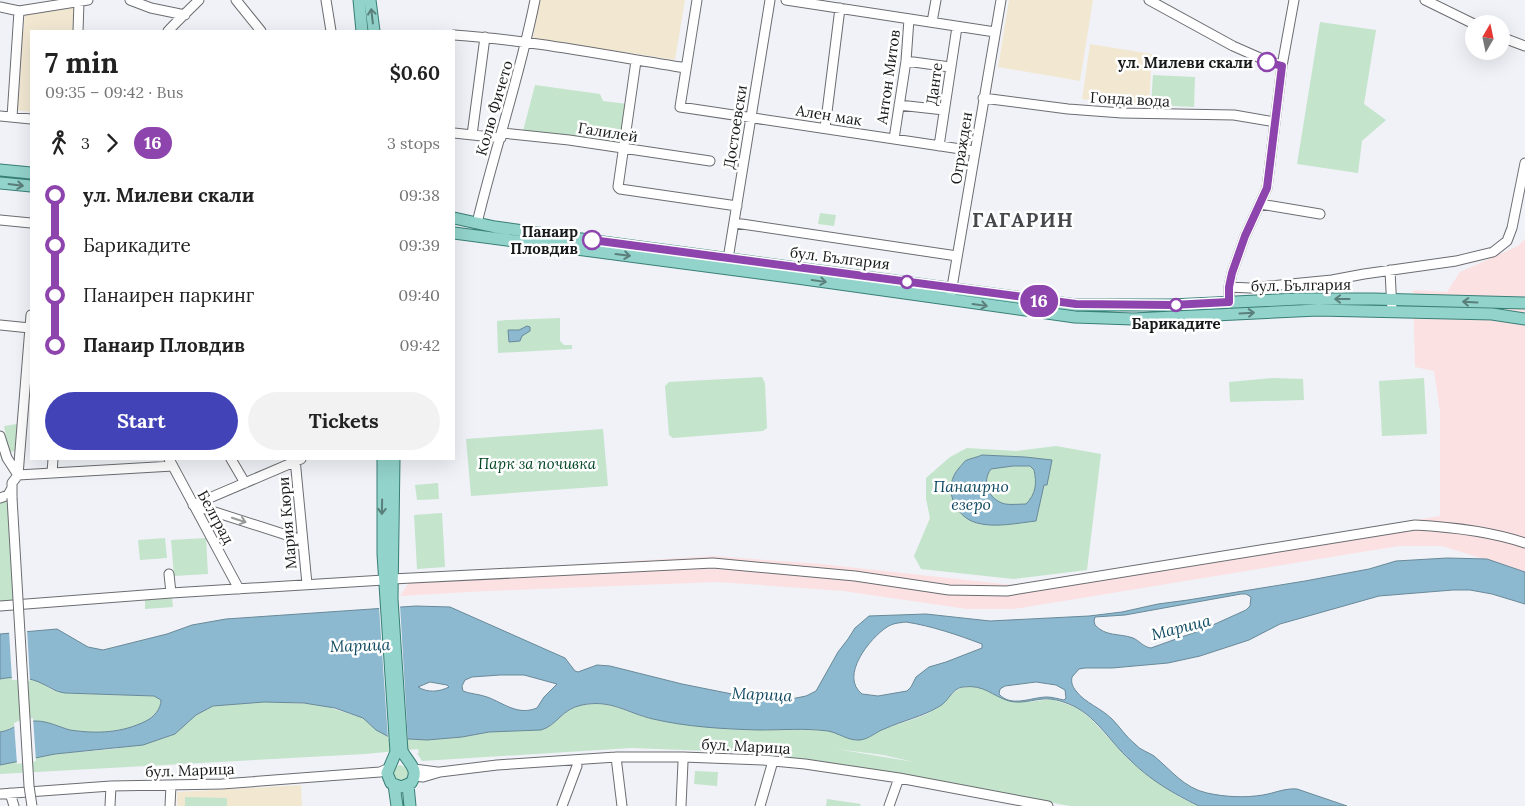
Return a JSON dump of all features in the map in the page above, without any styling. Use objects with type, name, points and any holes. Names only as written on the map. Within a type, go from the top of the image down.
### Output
[{"type":"main road","points":[[359,0],[362,30]]},
{"type":"main road","points":[[370,0],[374,30]]},
{"type":"main road","points":[[0,170],[30,173]]},
{"type":"main road","points":[[0,183],[30,186]]},
{"type":"main road","name":"бул. България","points":[[455,218],[476,223],[728,259],[1085,305],[1162,305],[1300,298],[1525,303]]},
{"type":"main road","points":[[455,233],[1075,317],[1133,319],[1318,310],[1492,314],[1525,319]]},
{"type":"main road","points":[[383,460],[382,508],[388,579],[398,769],[397,806]]},
{"type":"main road","points":[[388,579],[394,460]]},
{"type":"main road","points":[[398,769],[410,806]]},
{"type":"street","points":[[130,0],[150,8],[185,15]]},
{"type":"street","points":[[169,30],[199,0]]},
{"type":"street","points":[[236,0],[260,30]]},
{"type":"street","points":[[326,0],[331,30]]},
{"type":"street","name":"Колю Фичето","points":[[476,223],[527,43],[535,0]]},
{"type":"street","points":[[455,35],[485,37],[686,68],[697,0]]},
{"type":"street","name":"Достоевски","points":[[728,259],[770,0]]},
{"type":"street","points":[[786,0],[995,32]]},
{"type":"street","points":[[932,22],[936,0]]},
{"type":"street","name":"Огражден","points":[[950,300],[1001,0]]},
{"type":"street","points":[[1149,0],[1233,46],[1267,62],[1282,66]]},
{"type":"street","points":[[1229,302],[1229,287],[1232,273],[1245,236],[1267,188],[1282,66],[1294,0]]},
{"type":"street","points":[[1424,0],[1465,20]]},
{"type":"street","points":[[0,7],[19,11],[83,1],[78,30]]},
{"type":"street","points":[[825,128],[840,8]]},
{"type":"street","points":[[12,117],[19,11]]},
{"type":"street","name":"Антон Митов","points":[[894,139],[906,61],[910,19]]},
{"type":"street","name":"Данте","points":[[939,146],[958,26]]},
{"type":"street","points":[[472,135],[485,37]]},
{"type":"street","points":[[1510,40],[1525,46]]},
{"type":"street","points":[[636,61],[618,184],[620,189],[737,206]]},
{"type":"street","points":[[906,61],[950,67]]},
{"type":"street","name":"Ален мак","points":[[686,68],[680,107],[974,151]]},
{"type":"street","name":"Гонда вода","points":[[983,98],[1068,109],[1122,113],[1234,116],[1275,122]]},
{"type":"street","points":[[899,104],[944,110]]},
{"type":"street","points":[[0,116],[30,119]]},
{"type":"street","name":"Галилей","points":[[455,133],[569,140],[710,161]]},
{"type":"street","points":[[1229,287],[1250,288],[1332,280],[1456,261],[1493,252],[1507,241],[1512,228],[1525,163]]},
{"type":"street","points":[[1260,204],[1320,214]]},
{"type":"street","points":[[0,220],[30,223]]},
{"type":"street","points":[[735,223],[958,256]]},
{"type":"street","points":[[1390,270],[1392,311]]},
{"type":"street","points":[[0,325],[30,326],[18,475],[12,483],[12,498],[29,786],[32,806]]},
{"type":"street","points":[[0,436],[7,458],[18,475]]},
{"type":"street","points":[[52,473],[53,460]]},
{"type":"street","points":[[232,460],[245,483]]},
{"type":"street","points":[[193,505],[295,460]]},
{"type":"street","name":"Мария Кюри","points":[[297,460],[306,584]]},
{"type":"street","points":[[18,475],[171,463]]},
{"type":"street","name":"Белград","points":[[171,463],[239,589]]},
{"type":"street","points":[[1,498],[8,495],[12,488]]},
{"type":"street","points":[[193,505],[302,540]]},
{"type":"street","points":[[0,606],[388,579],[713,563],[855,576],[949,590],[1008,591],[1415,525],[1460,528],[1501,535],[1525,543]]},
{"type":"street","points":[[169,574],[171,593]]},
{"type":"street","points":[[616,757],[622,806]]},
{"type":"street","name":"бул. Марица","points":[[0,794],[111,786],[222,784],[305,779],[398,769],[440,772],[496,765],[616,757],[683,757],[805,764],[899,778],[1048,806]]},
{"type":"street","points":[[760,806],[773,761]]},
{"type":"street","points":[[681,806],[683,762]]},
{"type":"street","points":[[562,806],[577,766]]},
{"type":"street","points":[[889,806],[899,778]]},
{"type":"street","points":[[170,785],[170,806]]},
{"type":"street","points":[[110,806],[111,786]]},
{"type":"street","points":[[10,793],[14,806]]},
{"type":"shaded area","points":[[539,0],[685,0],[675,60],[533,38]]},
{"type":"shaded area","points":[[1009,0],[1093,0],[1080,81],[998,67]]},
{"type":"shaded area","points":[[74,7],[75,30],[30,30],[30,112],[15,110],[25,13]]},
{"type":"shaded area","points":[[1090,44],[1152,54],[1149,107],[1082,99]]},
{"type":"shaded area","points":[[1525,239],[1525,572],[1442,546],[1399,546],[1014,609],[967,609],[843,591],[717,582],[400,596],[408,584],[408,575],[713,556],[821,564],[1012,585],[1440,516],[1440,412],[1434,371],[1415,367],[1413,290],[1447,292],[1460,272],[1518,246]]},
{"type":"shaded area","points":[[301,785],[302,806],[177,806],[177,792]]},
{"type":"green space","points":[[1320,22],[1376,30],[1364,104],[1386,120],[1362,141],[1358,173],[1297,164]]},
{"type":"green space","points":[[1153,75],[1195,77],[1194,107],[1151,105]]},
{"type":"green space","points":[[535,85],[600,94],[603,101],[627,104],[621,145],[523,131]]},
{"type":"green space","points":[[820,213],[836,215],[834,226],[818,224]]},
{"type":"green space","points":[[560,318],[560,341],[564,345],[572,345],[572,349],[498,353],[497,321]]},
{"type":"green space","points":[[762,377],[765,383],[767,428],[763,431],[673,438],[669,435],[665,386],[669,382]]},
{"type":"green space","points":[[1273,378],[1303,379],[1304,400],[1230,402],[1229,382]]},
{"type":"green space","points":[[1424,378],[1427,434],[1382,436],[1379,381]]},
{"type":"green space","points":[[17,424],[16,451],[9,452],[4,426]]},
{"type":"green space","name":"Парк за почивка","points":[[603,429],[608,486],[471,496],[466,439]]},
{"type":"green space","points":[[1056,446],[1101,454],[1087,570],[1013,579],[921,569],[914,556],[930,518],[926,499],[926,478],[950,457],[967,448],[1016,451]]},
{"type":"green space","points":[[438,483],[439,499],[417,500],[415,485]]},
{"type":"green space","points":[[8,501],[16,603],[0,604],[0,503]]},
{"type":"green space","points":[[442,513],[445,567],[417,569],[414,515]]},
{"type":"green space","points":[[165,538],[167,558],[140,560],[138,540]]},
{"type":"green space","points":[[206,538],[208,574],[174,576],[171,540]]},
{"type":"green space","points":[[172,598],[173,607],[145,609],[145,600]]},
{"type":"green space","points":[[8,677],[31,679],[43,683],[52,690],[65,693],[154,696],[161,700],[161,703],[154,715],[149,719],[128,728],[109,732],[70,730],[45,722],[33,721],[21,722],[0,732],[0,679]]},
{"type":"green space","points":[[964,687],[980,687],[1008,701],[1029,702],[1051,699],[1078,708],[1093,721],[1130,761],[1149,777],[1181,798],[1199,806],[1070,806],[872,769],[770,756],[763,753],[631,748],[422,761],[417,753],[419,753],[418,749],[365,754],[0,774],[0,765],[54,754],[114,749],[175,734],[196,715],[213,706],[264,702],[318,704],[363,718],[381,733],[427,740],[462,737],[489,732],[541,730],[552,725],[575,707],[593,704],[611,706],[646,717],[696,725],[826,730],[862,738],[869,737],[885,728],[912,720],[932,711],[943,704],[957,690]],"holes":[[[836,749],[883,755],[914,762]]]},
{"type":"green space","points":[[400,765],[407,768],[409,773],[407,778],[400,781],[395,779],[392,771]]},
{"type":"green space","points":[[695,771],[718,772],[717,786],[694,784]]},
{"type":"green space","points":[[185,797],[227,798],[227,806],[185,806]]},
{"type":"green space","points":[[827,799],[861,804],[860,806],[826,806]]},
{"type":"water","points":[[527,326],[530,327],[530,331],[522,336],[520,341],[509,342],[508,330],[519,330]]},
{"type":"water","name":"Панаирно езеро","points":[[982,455],[1052,460],[1047,485],[1044,485],[1036,521],[991,525],[977,523],[962,515],[953,500],[951,484],[954,476],[965,461]],"holes":[[[1030,466],[1034,470],[1035,484],[1034,492],[1026,504],[1005,504],[999,502],[991,495],[987,485],[988,474],[991,469]]]},
{"type":"water","name":"Марица","points":[[1447,558],[1487,559],[1525,572],[1525,604],[1492,594],[1470,590],[1379,596],[1280,624],[1249,640],[1200,656],[1168,663],[1112,668],[1085,668],[1079,669],[1072,677],[1073,686],[1080,695],[1108,715],[1137,746],[1154,756],[1178,778],[1199,791],[1235,797],[1256,796],[1297,789],[1347,806],[1199,806],[1171,791],[1146,774],[1123,753],[1087,714],[1069,704],[1050,699],[1013,702],[977,687],[959,688],[943,704],[933,710],[860,740],[819,730],[746,730],[679,724],[653,719],[602,704],[575,707],[564,713],[552,725],[541,730],[489,732],[462,737],[427,740],[391,738],[376,730],[363,718],[335,708],[304,703],[264,702],[213,706],[196,715],[175,734],[143,745],[55,754],[0,765],[0,732],[25,722],[40,721],[70,730],[109,732],[128,728],[149,719],[158,710],[161,700],[154,696],[65,693],[27,679],[16,677],[0,679],[0,634],[57,629],[88,647],[103,650],[167,634],[192,625],[226,619],[416,606],[450,607],[565,658],[575,671],[578,672],[597,665],[610,666],[682,684],[757,699],[791,699],[806,696],[816,691],[838,652],[855,628],[869,616],[926,614],[990,621],[1089,616],[1305,581],[1369,569],[1396,561]],"holes":[[[1241,594],[1251,597],[1250,606],[1246,610],[1204,629],[1151,648],[1128,636],[1108,633],[1095,625],[1095,617],[1125,615]],[[906,622],[954,634],[982,644],[982,648],[929,667],[916,677],[907,691],[878,696],[862,694],[856,686],[855,668],[866,648],[880,632],[896,623]],[[524,675],[557,684],[544,697],[537,708],[517,710],[484,696],[463,691],[462,686],[465,680],[472,677]],[[430,682],[449,687],[434,691],[418,687]],[[1036,682],[1056,685],[1065,690],[1066,698],[1064,700],[1041,697],[1016,701],[1004,698],[999,694],[1000,689],[1005,686]]]},
{"type":"pier","points":[[400,605],[408,742],[388,739],[379,607]]},
{"type":"pier","points":[[27,629],[30,681],[12,680],[9,631]]},
{"type":"pier","points":[[33,718],[36,761],[17,764],[14,723]]},
{"type":"bus line","name":"16","points":[[592,240],[1076,304],[1103,306],[1229,302],[1229,287],[1232,273],[1245,236],[1267,188],[1282,66],[1267,62]]},
{"type":"place","name":"ул. Милеви скали","points":[[1267,62]]},
{"type":"place","name":"Панаир Пловдив","points":[[592,240]]},
{"type":"place","name":"Барикадите","points":[[1176,305]]},
{"type":"district","name":"ГАГАРИН","points":[[1023,219]]}]
